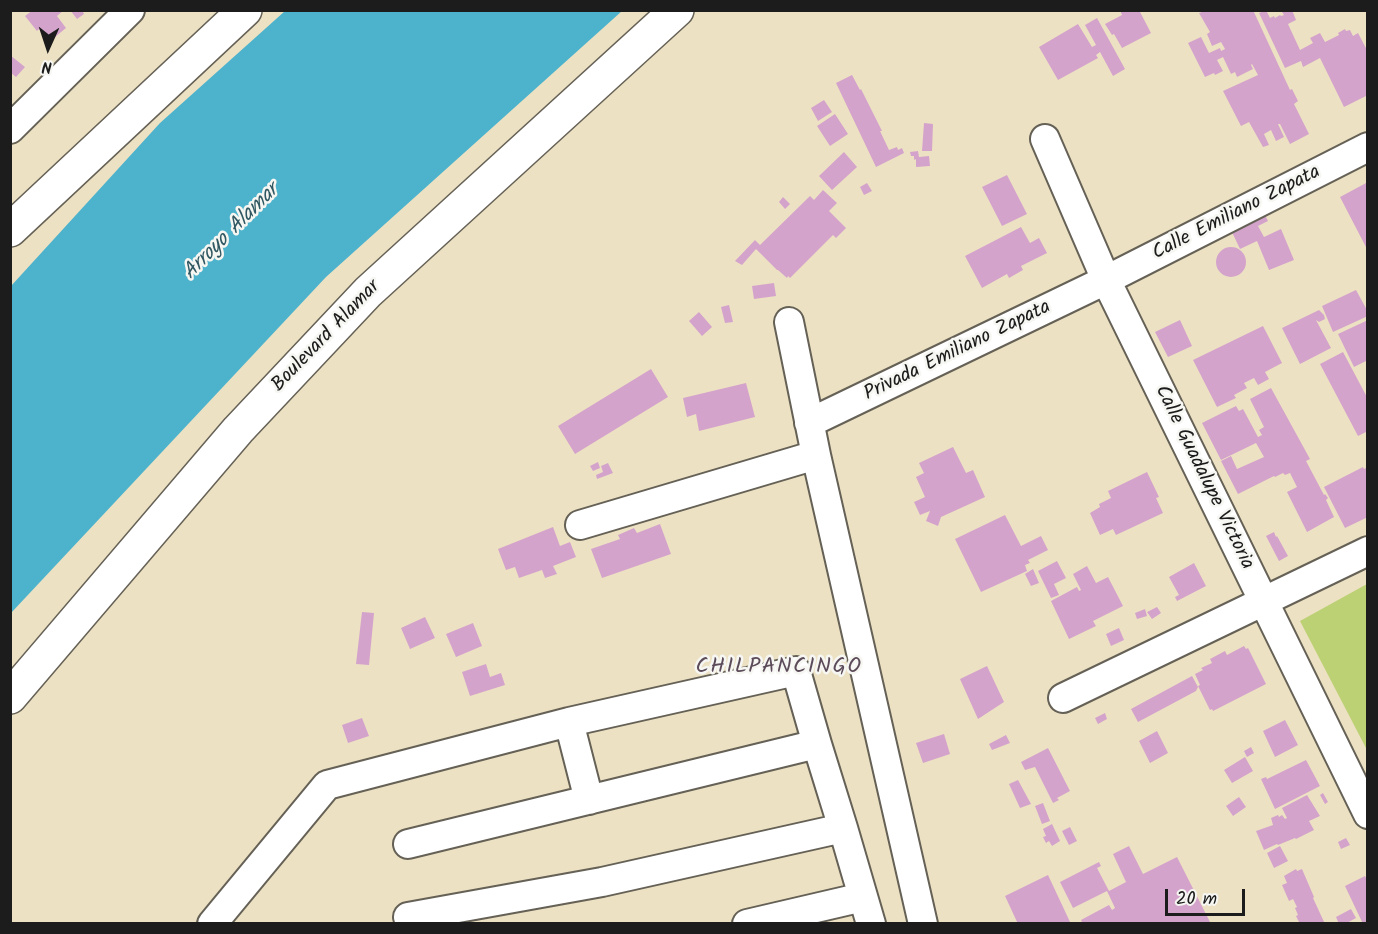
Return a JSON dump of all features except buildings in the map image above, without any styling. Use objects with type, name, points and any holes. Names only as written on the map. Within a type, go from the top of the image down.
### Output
[{"type":"highway","points":[[10,230],[245,10]]},
{"type":"highway","name":"Boulevard Alamar","points":[[10,697],[238,430],[368,292],[677,10]]},
{"type":"street","points":[[10,129],[130,10]]},
{"type":"street","name":"Calle Guadalupe Victoria","points":[[1045,139],[1106,280],[1368,814]]},
{"type":"street","name":"Calle Emiliano Zapata","points":[[1106,280],[1368,147]]},
{"type":"street","name":"Privada Emiliano Zapata","points":[[809,423],[1106,280]]},
{"type":"street","points":[[789,322],[816,455],[923,924]]},
{"type":"street","points":[[580,525],[816,455]]},
{"type":"street","points":[[1063,698],[1368,551]]},
{"type":"street","points":[[212,924],[327,784],[569,722],[796,671],[867,910],[747,924]]},
{"type":"street","points":[[569,722],[589,800]]},
{"type":"street","points":[[408,844],[817,744]]},
{"type":"street","points":[[408,917],[602,882],[843,828]]},
{"type":"green space","points":[[1367,584],[1367,750],[1300,621]]},
{"type":"water","name":"Arroyo Alamar","points":[[285,11],[622,11],[326,277],[11,613],[11,286],[160,123]]},
{"type":"district","name":"CHILPANCINGO","points":[[779,668]]}]
